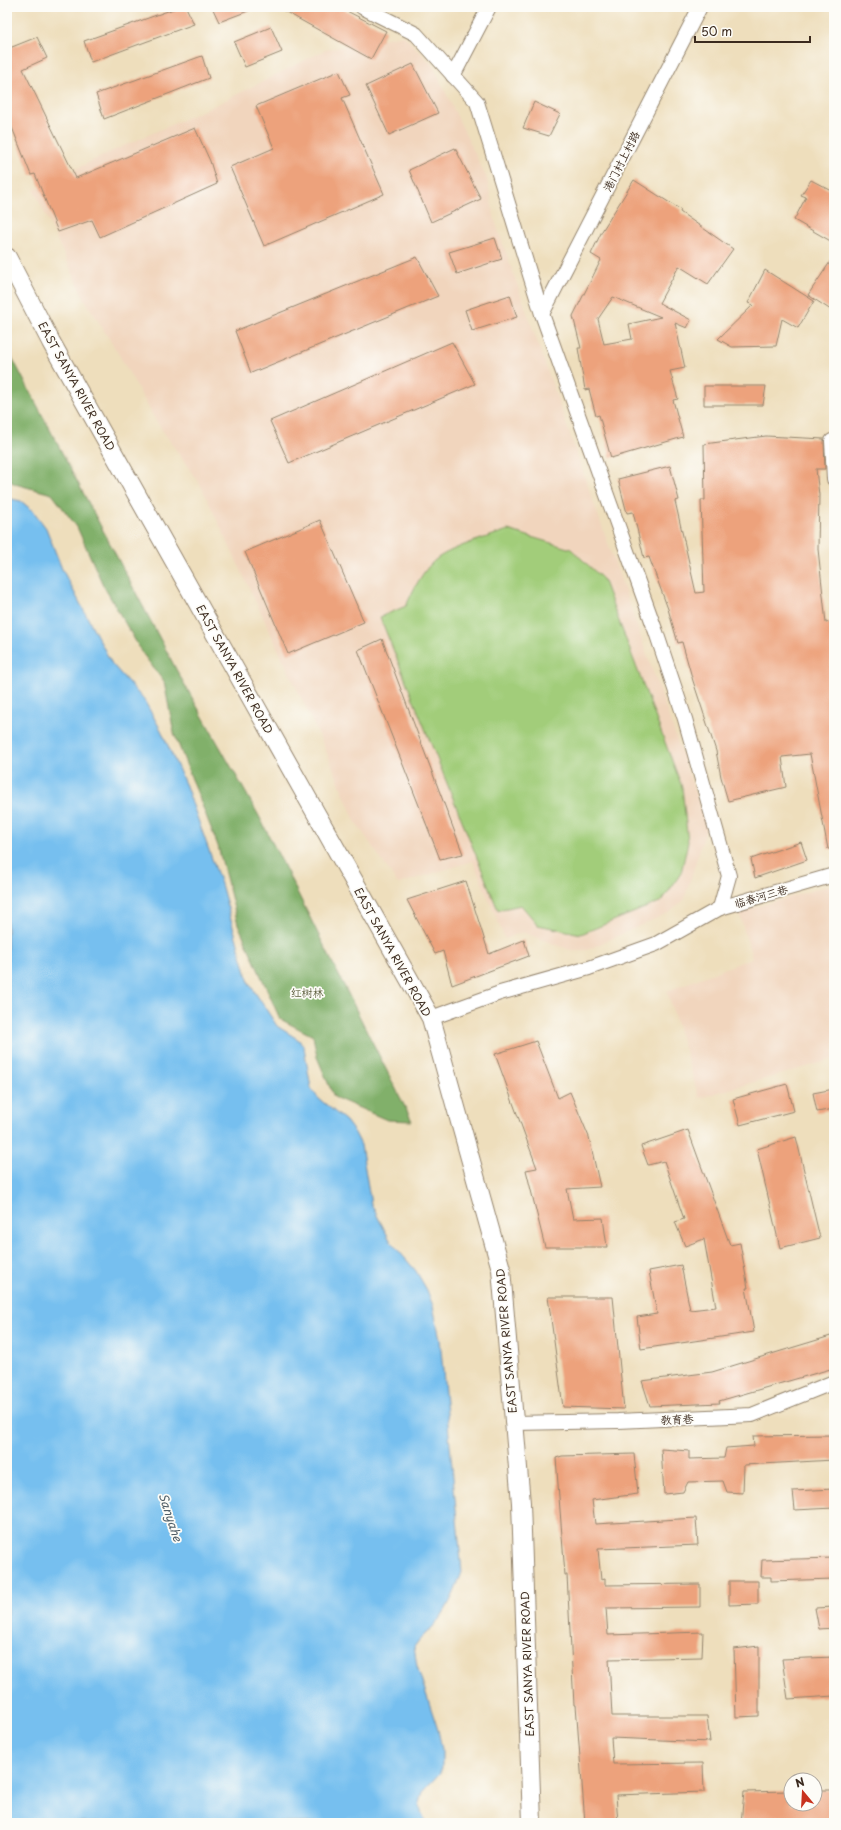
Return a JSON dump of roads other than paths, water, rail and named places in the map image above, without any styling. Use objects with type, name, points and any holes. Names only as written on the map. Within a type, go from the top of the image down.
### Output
[{"type":"street","points":[[362,7],[416,34],[476,102],[542,314]]},
{"type":"street","points":[[453,76],[489,7]]},
{"type":"street","name":"港门村上村路","points":[[542,314],[700,7]]},
{"type":"street","name":"EAST SANYA RIVER ROAD","points":[[7,257],[52,342],[430,1018],[501,1269],[521,1503],[532,1823]]},
{"type":"street","name":"临春河三巷","points":[[542,314],[656,632],[685,720],[729,876],[720,908]]},
{"type":"street","points":[[833,437],[834,479]]},
{"type":"street","name":"临春河三巷","points":[[720,908],[834,874]]},
{"type":"street","points":[[430,1018],[500,993],[589,968],[656,944],[720,908]]},
{"type":"street","name":"教育巷","points":[[514,1423],[618,1422],[752,1415],[834,1382]]},
{"type":"water","name":"Sanyahe","points":[[7,498],[21,501],[34,512],[46,528],[62,569],[112,664],[144,700],[161,730],[186,786],[221,884],[249,983],[277,1026],[299,1040],[304,1047],[311,1088],[318,1098],[346,1121],[355,1133],[361,1145],[371,1204],[391,1242],[416,1271],[427,1290],[433,1306],[440,1339],[462,1572],[449,1604],[437,1622],[414,1647],[417,1666],[438,1730],[442,1749],[442,1768],[439,1774],[422,1792],[419,1803],[426,1823],[7,1823]]},
{"type":"park label","name":"红树林","points":[[307,992]]}]
